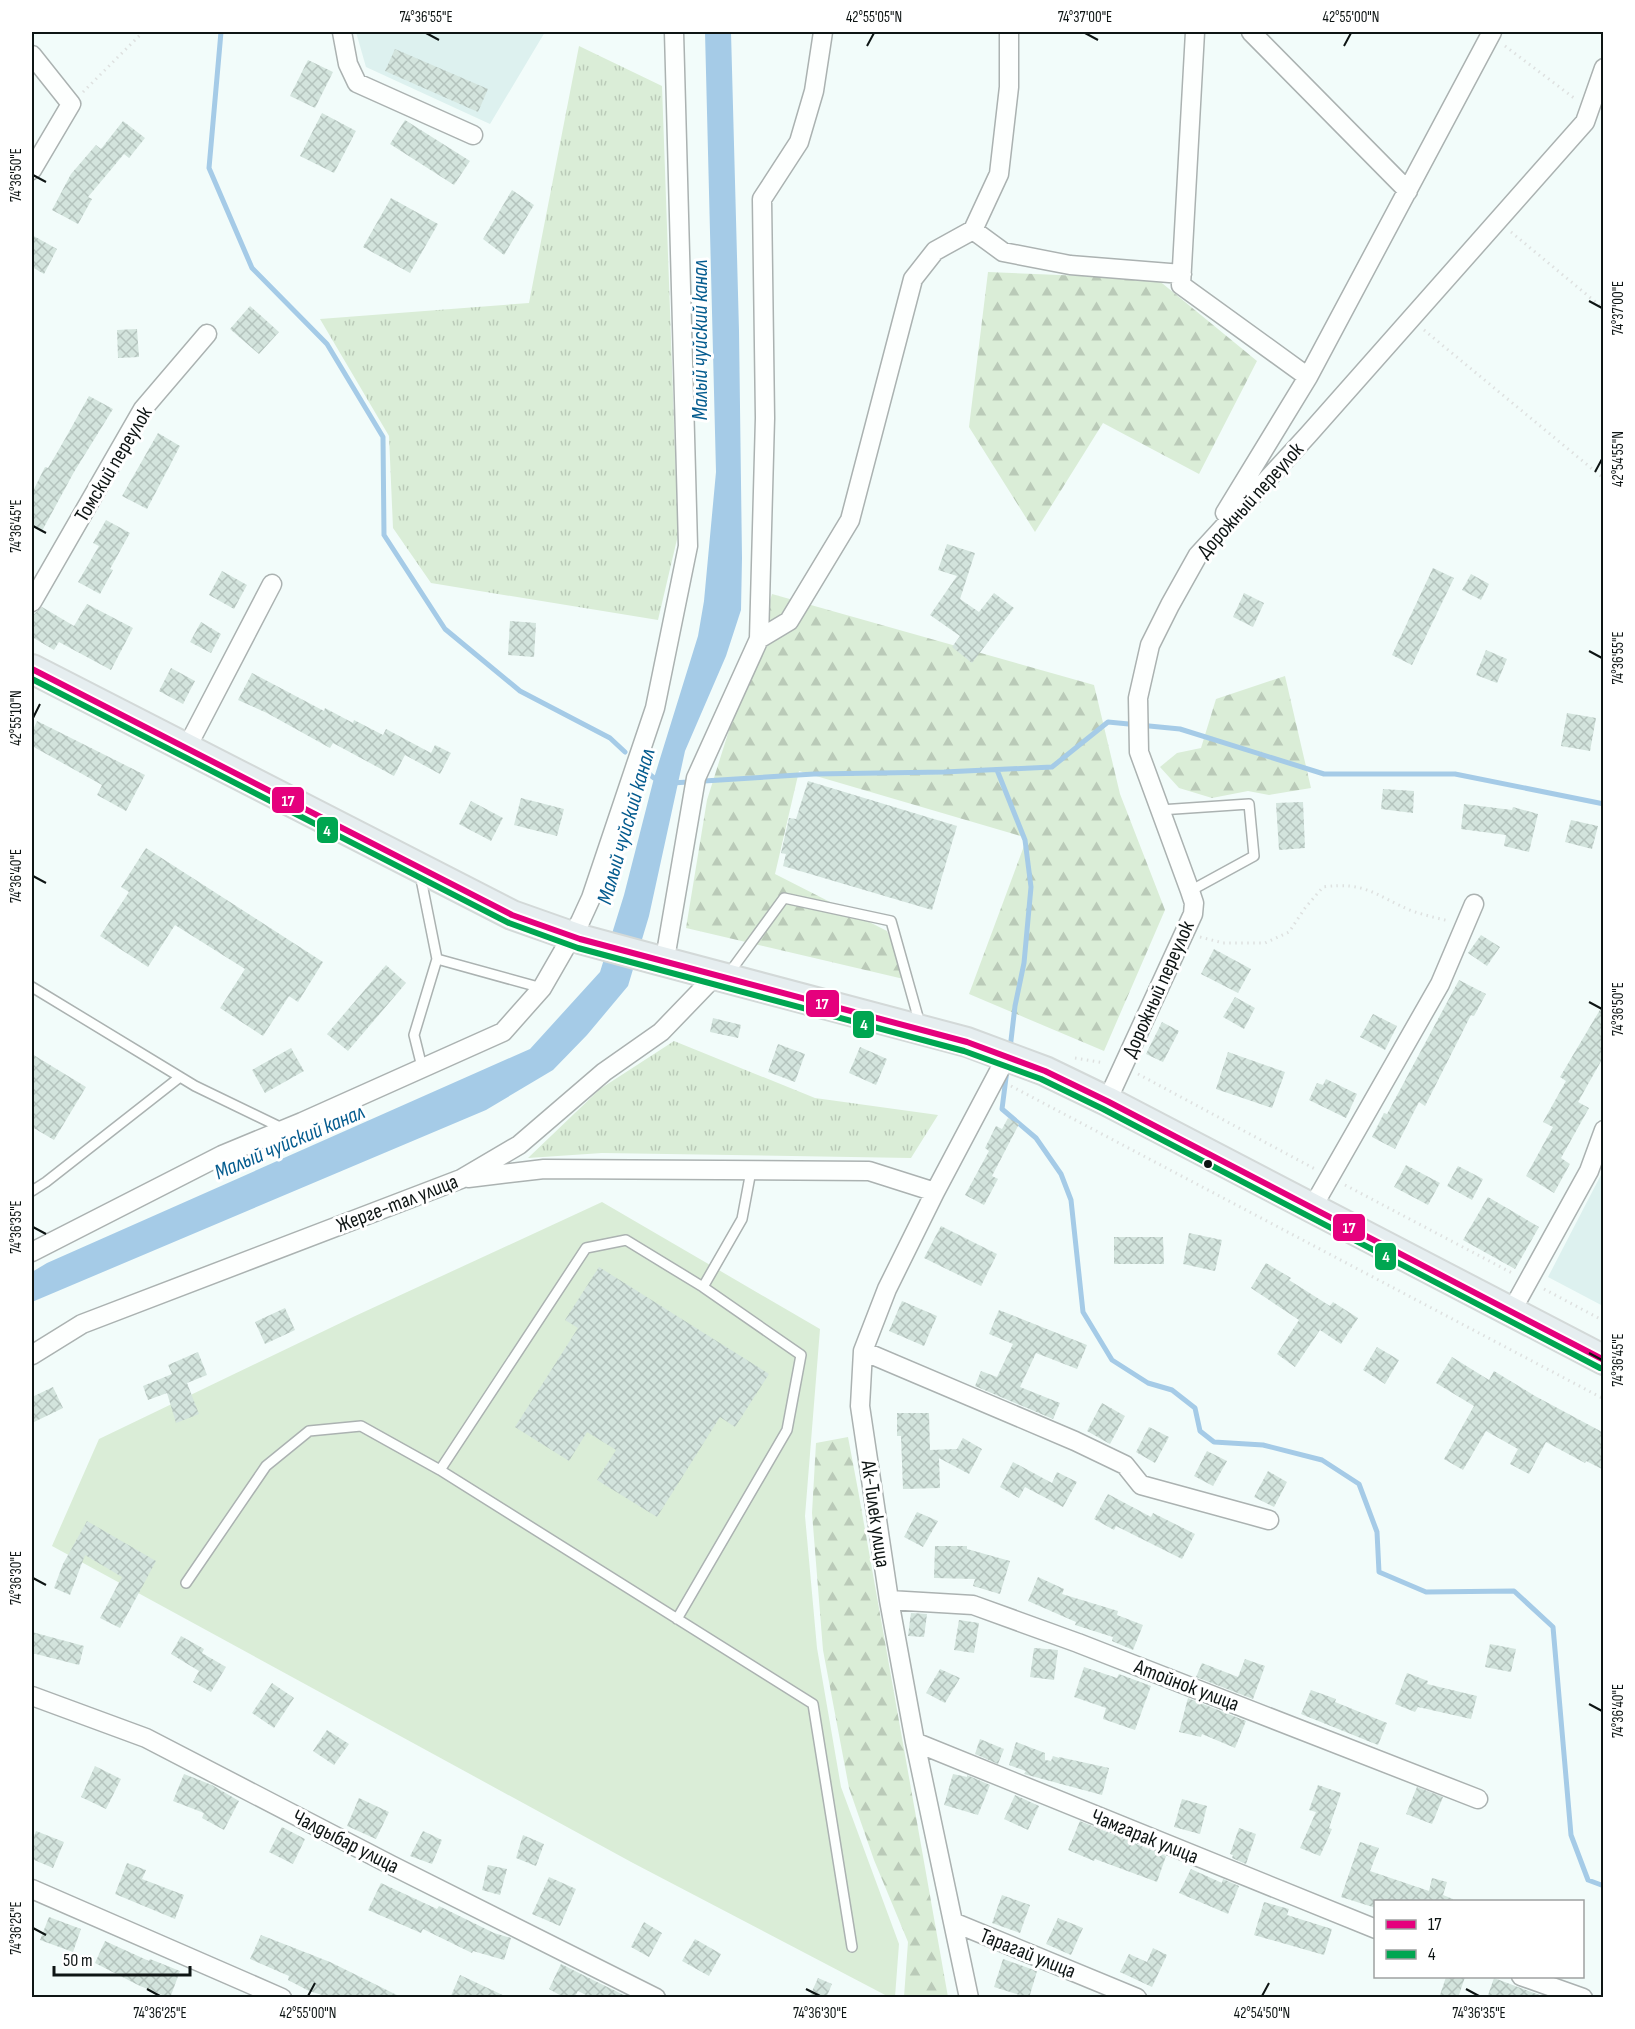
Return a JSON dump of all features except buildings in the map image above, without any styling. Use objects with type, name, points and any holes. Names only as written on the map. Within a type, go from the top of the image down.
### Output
[{"type":"main road","points":[[32,669],[512,915],[658,961],[968,1042],[1001,1067],[1045,1071],[1107,1101],[1604,1360]]},
{"type":"street","points":[[342,32],[348,64],[357,83],[473,135]]},
{"type":"street","points":[[32,1252],[222,1155],[503,1032],[542,988],[576,937],[655,708],[688,546],[674,32]]},
{"type":"street","points":[[658,961],[667,947],[696,778],[759,639],[765,418],[762,199],[799,142],[814,91],[823,32]]},
{"type":"street","points":[[759,639],[789,621],[850,520],[913,279],[935,251],[973,230],[999,174],[1009,87],[1009,32]]},
{"type":"street","points":[[1195,32],[1181,285],[1308,377]]},
{"type":"street","points":[[1251,32],[1408,191]]},
{"type":"street","points":[[1198,555],[1308,377],[1408,191],[1485,36]]},
{"type":"street","points":[[32,55],[72,104],[32,170]]},
{"type":"street","name":"Дорожный переулок","points":[[1107,1101],[1193,914],[1194,903],[1140,752],[1138,698],[1150,645],[1198,555],[1308,435],[1586,122],[1604,68]]},
{"type":"street","points":[[973,230],[1003,252],[1070,265],[1182,274]]},
{"type":"street","name":"Томский переулок","points":[[32,602],[143,408],[207,334]]},
{"type":"street","points":[[186,749],[272,584]]},
{"type":"street","points":[[1312,1208],[1397,1063],[1440,984],[1474,904]]},
{"type":"street","name":"Жерге-тал улица","points":[[32,1355],[82,1324],[461,1179],[519,1145],[604,1072],[661,1032],[720,976]]},
{"type":"street","name":"Ак-Тилек улица","points":[[969,1998],[915,1742],[889,1600],[860,1406],[863,1351],[887,1289],[1001,1067]]},
{"type":"street","points":[[1511,1312],[1589,1171],[1604,1130]]},
{"type":"street","points":[[461,1179],[544,1169],[869,1171],[935,1192]]},
{"type":"street","points":[[863,1351],[1075,1441],[1125,1465],[1141,1485],[1269,1520]]},
{"type":"street","name":"Атойнок улица","points":[[889,1600],[973,1605],[1078,1643],[1478,1799]]},
{"type":"street","name":"Чалдыбар улица","points":[[32,1696],[146,1738],[656,1998]]},
{"type":"street","name":"Чамгарак улица","points":[[915,1742],[1374,1928]]},
{"type":"street","points":[[32,1889],[282,1998]]},
{"type":"street","name":"Тарагай улица","points":[[953,1922],[1137,1998]]},
{"type":"street","points":[[1524,1978],[1583,1998]]},
{"type":"lane","points":[[1160,810],[1249,804],[1254,856],[1190,891]]},
{"type":"lane","points":[[418,868],[437,958],[414,1035],[422,1067]]},
{"type":"lane","points":[[720,976],[784,898],[891,921],[921,1029]]},
{"type":"lane","points":[[437,958],[542,988]]},
{"type":"lane","points":[[32,987],[180,1077],[284,1129]]},
{"type":"lane","points":[[32,1191],[180,1077]]},
{"type":"lane","points":[[703,1287],[742,1219],[751,1171]]},
{"type":"lane","points":[[440,1470],[586,1248],[626,1240],[703,1287],[801,1355],[787,1430],[677,1619]]},
{"type":"lane","points":[[186,1583],[266,1466],[309,1431],[361,1426],[440,1470],[813,1704],[852,1947]]},
{"type":"path","points":[[72,104],[143,32]]},
{"type":"path","points":[[1485,36],[1590,109]]},
{"type":"path","points":[[1498,221],[1604,309]]},
{"type":"path","points":[[1411,319],[1602,477]]},
{"type":"path","points":[[1184,933],[1223,943],[1265,943],[1289,932],[1323,887],[1344,884],[1362,887],[1414,912],[1465,925]]},
{"type":"path","points":[[1001,1067],[1034,1097],[1604,1399]]},
{"type":"shaded area","points":[[356,32],[545,32],[490,124],[366,67]]},
{"type":"shaded area","points":[[1603,1171],[1604,1306],[1548,1277]]},
{"type":"green space","points":[[579,46],[662,86],[678,535],[658,620],[431,583],[393,528],[389,436],[320,319],[529,303]]},
{"type":"green space","points":[[988,272],[1157,279],[1257,361],[1199,474],[1103,423],[1035,532],[969,427]]},
{"type":"green space","points":[[772,594],[1094,685],[1120,794],[1165,910],[1104,1051],[969,994],[1027,838],[799,771],[775,874],[887,931],[908,980],[686,928],[707,800]]},
{"type":"green space","points":[[1285,676],[1311,788],[1269,795],[1248,791],[1212,798],[1179,788],[1160,767],[1177,753],[1201,748],[1216,699]]},
{"type":"green space","points":[[674,1041],[815,1098],[938,1115],[911,1158],[602,1153],[528,1158],[600,1089]]},
{"type":"green space","points":[[602,1202],[820,1329],[805,1516],[817,1648],[841,1787],[899,1944],[895,1997],[889,1997],[633,1863],[52,1546],[99,1439],[353,1317]]},
{"type":"green space","points":[[848,1437],[948,1997],[904,1997],[908,1942],[874,1860],[849,1788],[823,1650],[812,1513],[816,1443]]},
{"type":"water","points":[[705,32],[731,32],[739,331],[741,610],[726,656],[685,751],[649,916],[628,986],[587,1035],[553,1070],[486,1110],[32,1302],[32,1272],[47,1263],[530,1049],[600,972],[624,895],[654,778],[698,636],[704,601],[716,472]]},
{"type":"waterway","name":"Малый чуйский канал","points":[[221,32],[209,168],[252,268],[327,344],[383,437],[384,535],[445,629],[520,691],[610,738],[625,752]]},
{"type":"waterway","points":[[672,783],[814,774],[944,772],[1052,767],[1108,722],[1180,729],[1324,774],[1455,774],[1604,804]]},
{"type":"waterway","points":[[997,770],[1025,840],[1031,887],[1024,963],[1015,1006],[1010,1049]]},
{"type":"waterway","name":"Малый чуйский канал","points":[[648,773],[654,778]]},
{"type":"waterway","points":[[1007,1070],[1002,1109],[1036,1138],[1061,1174],[1071,1200],[1083,1312],[1112,1360],[1148,1383],[1172,1390],[1195,1408],[1200,1431],[1214,1442],[1263,1445],[1322,1460],[1359,1484],[1377,1532],[1379,1572],[1426,1592],[1514,1591],[1553,1627],[1571,1835],[1588,1880],[1604,1886]]},
{"type":"transit line","name":"17","points":[[32,669],[512,915],[580,939],[967,1042],[1045,1071],[1107,1101],[1604,1360]]},
{"type":"transit line","name":"4","points":[[32,679],[509,923],[578,948],[964,1051],[1041,1079],[1103,1109],[1600,1368]]}]
